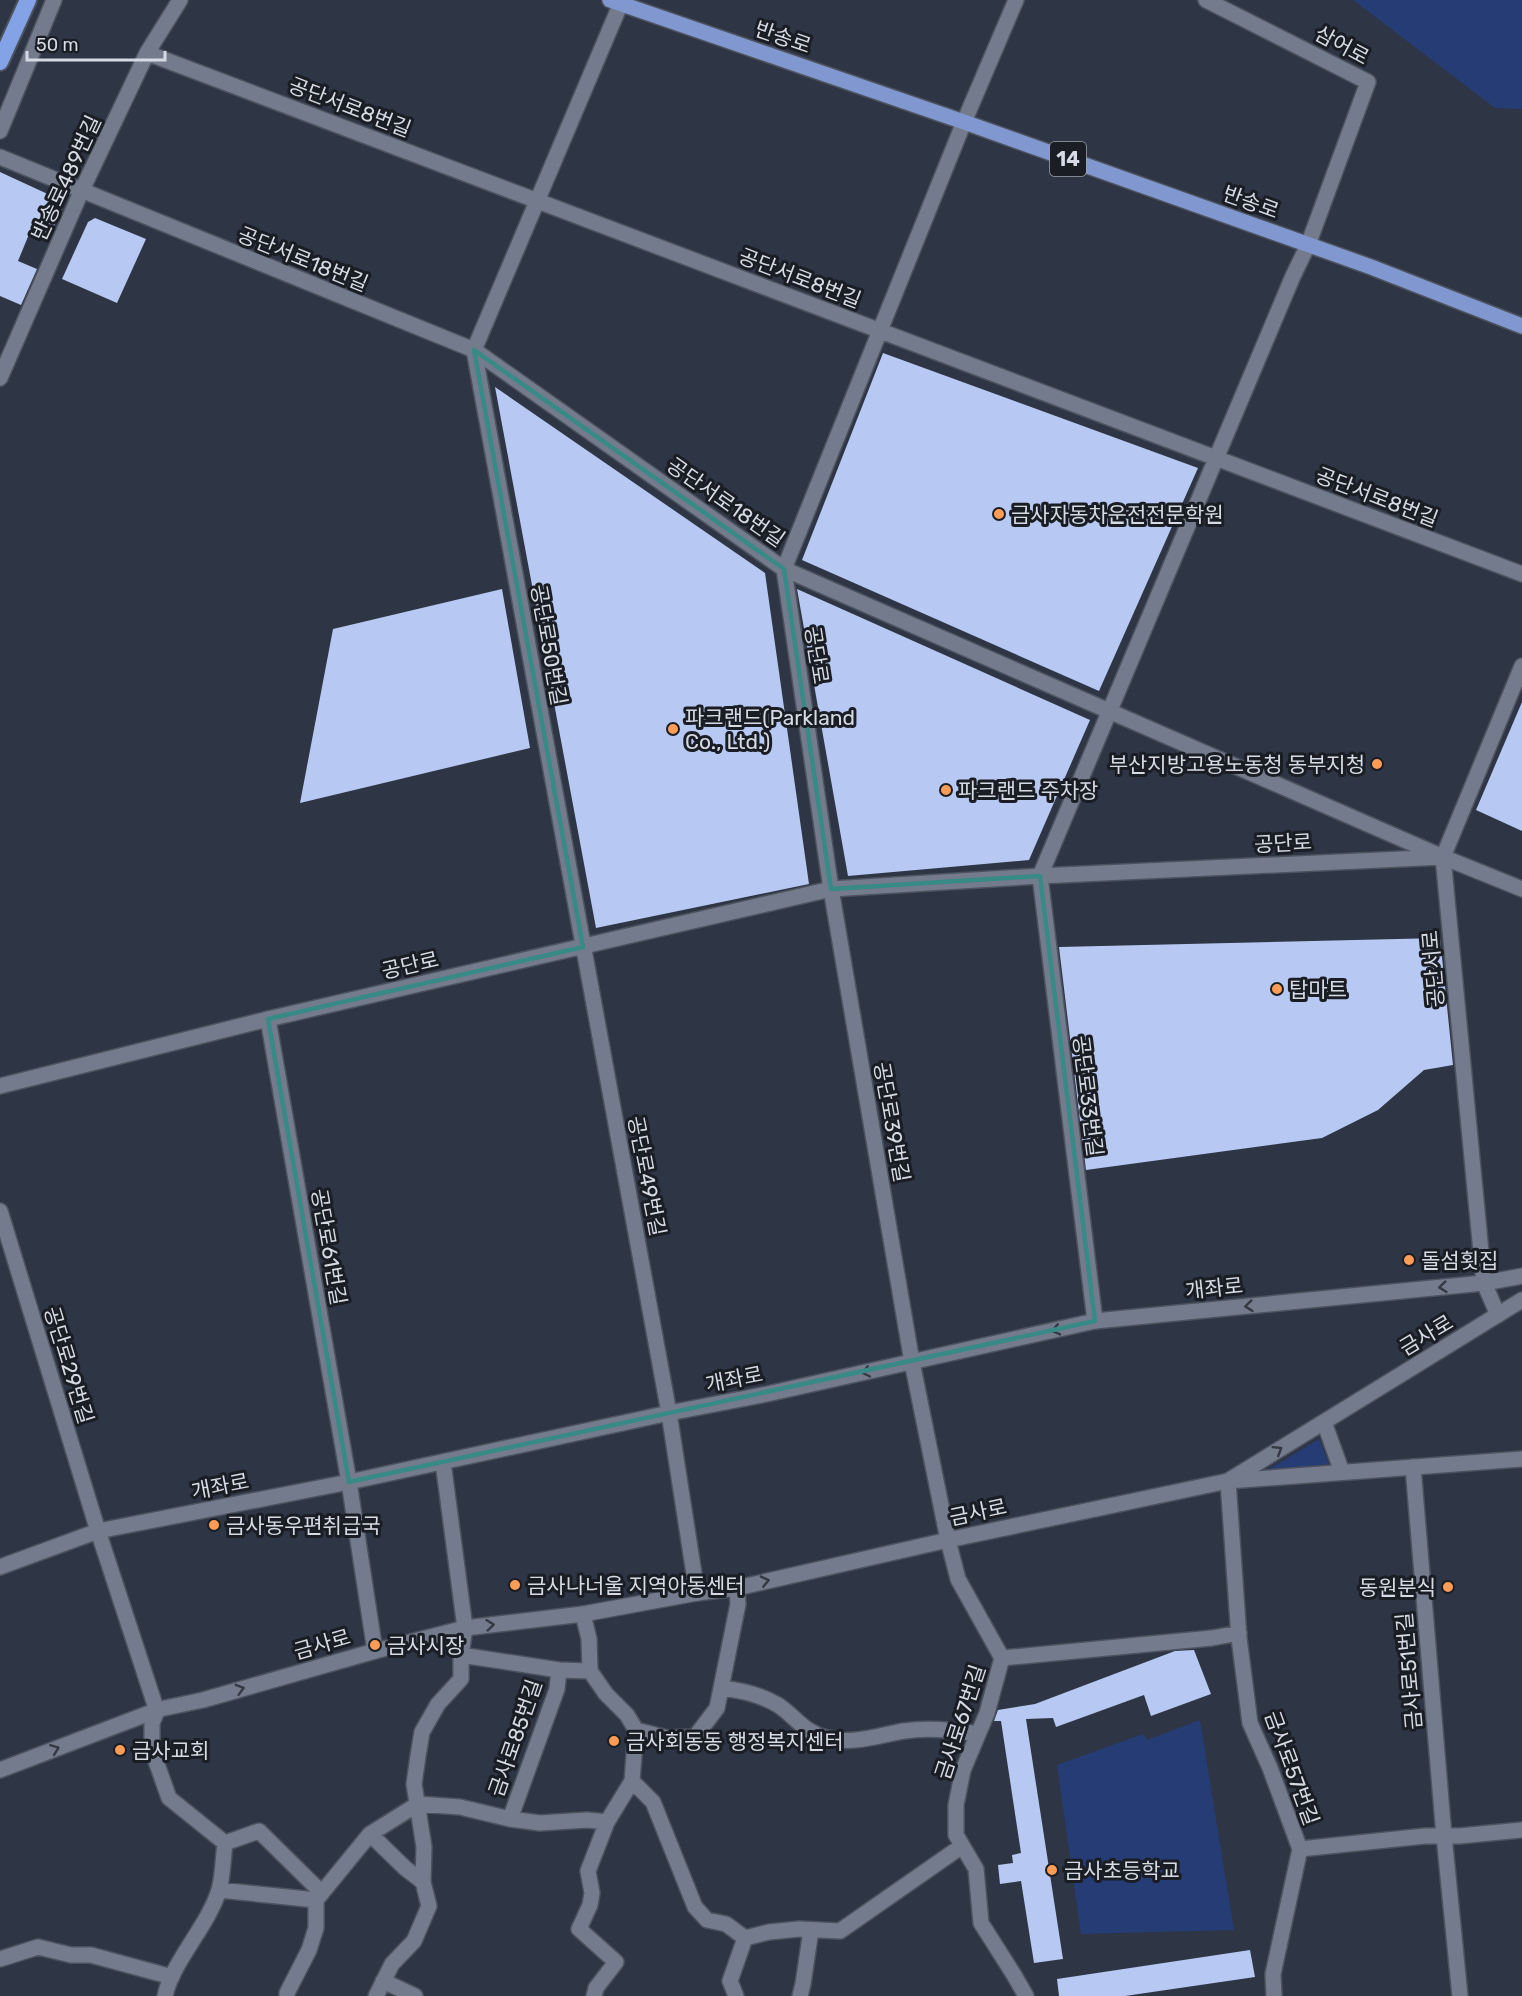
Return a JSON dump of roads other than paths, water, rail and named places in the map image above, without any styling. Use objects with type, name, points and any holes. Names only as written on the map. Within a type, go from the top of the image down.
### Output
[{"type":"highway","points":[[0,62],[28,0]]},
{"type":"main road","name":"반송로","points":[[618,1],[1308,245],[1522,326]]},
{"type":"street","points":[[0,131],[54,0]]},
{"type":"street","name":"반송로489번길","points":[[0,378],[81,192],[147,53],[180,0]]},
{"type":"street","points":[[964,122],[1016,0]]},
{"type":"street","name":"삼어로","points":[[1206,0],[1368,82],[1308,245]]},
{"type":"street","points":[[474,350],[538,201],[618,1]]},
{"type":"street","name":"공단서로8번길","points":[[147,53],[1522,574]]},
{"type":"street","name":"공단서로8번길","points":[[784,569],[964,122]]},
{"type":"street","name":"공단서로18번길","points":[[0,158],[474,350],[784,569],[1443,856]]},
{"type":"street","points":[[1040,876],[1308,245]]},
{"type":"street","name":"공단로50번길","points":[[474,350],[583,947]]},
{"type":"street","name":"공단로","points":[[784,569],[831,889]]},
{"type":"street","name":"공단서로","points":[[1498,1315],[1484,1283],[1443,856],[1522,666]]},
{"type":"street","name":"공단로","points":[[0,1086],[268,1019],[831,889],[1443,856],[1522,889]]},
{"type":"street","name":"공단로33번길","points":[[1040,876],[1095,1321]]},
{"type":"street","name":"공단로39번길","points":[[831,889],[912,1362]]},
{"type":"street","name":"공단로49번길","points":[[583,947],[669,1413]]},
{"type":"street","name":"공단로61번길","points":[[268,1019],[349,1482]]},
{"type":"street","name":"공단로29번길","points":[[0,1211],[98,1531]]},
{"type":"street","name":"개좌로","points":[[0,1568],[98,1531],[349,1482],[767,1394],[1095,1321],[1484,1283],[1522,1276]]},
{"type":"street","name":"금사로","points":[[1228,1481],[1522,1300]]},
{"type":"street","points":[[912,1362],[948,1540]]},
{"type":"street","points":[[669,1413],[698,1593]]},
{"type":"street","points":[[1324,1422],[1342,1472]]},
{"type":"street","name":"금사로","points":[[0,1770],[157,1711],[465,1628],[583,1614],[737,1588],[948,1540],[1228,1481],[1522,1458]]},
{"type":"street","points":[[376,1996],[392,1964],[414,1941],[429,1906],[423,1882],[424,1847],[414,1784],[422,1732],[438,1704],[460,1679],[465,1628],[443,1461]]},
{"type":"street","name":"금사로51번길","points":[[1413,1467],[1460,1996]]},
{"type":"street","name":"금사로57번길","points":[[1228,1481],[1239,1633],[1250,1724],[1270,1768],[1300,1849],[1273,1974],[1274,1996]]},
{"type":"street","points":[[349,1482],[375,1651]]},
{"type":"street","points":[[98,1531],[157,1711],[152,1723],[152,1750],[169,1798],[225,1843]]},
{"type":"street","name":"금사로67번길","points":[[948,1540],[958,1579],[1002,1658],[987,1713],[963,1770],[956,1805],[956,1835],[976,1869],[981,1923],[1026,1996]]},
{"type":"street","points":[[636,1730],[667,1738],[695,1737],[717,1708],[738,1604],[737,1588]]},
{"type":"street","points":[[583,1614],[589,1639],[590,1671],[606,1694],[627,1715],[636,1730],[633,1781],[607,1822],[588,1871],[592,1893],[590,1905],[579,1929],[616,1962],[596,1989],[594,1996]]},
{"type":"street","name":"금사로67번길","points":[[1002,1658],[1212,1638],[1239,1633]]},
{"type":"street","points":[[461,1655],[559,1670],[590,1671]]},
{"type":"street","name":"금사로85번길","points":[[510,1819],[558,1689],[559,1670]]},
{"type":"street","points":[[721,1688],[742,1690],[777,1705],[805,1729],[828,1739],[867,1739],[925,1729],[978,1734]]},
{"type":"street","points":[[633,1781],[653,1802],[695,1907],[707,1920],[726,1924],[745,1938]]},
{"type":"street","points":[[287,1996],[309,1950],[316,1928],[319,1897],[370,1834],[418,1804]]},
{"type":"street","name":"금사로85번길","points":[[418,1804],[460,1807],[510,1819],[540,1823],[587,1820],[607,1822]]},
{"type":"street","points":[[1300,1849],[1425,1836],[1522,1830]]},
{"type":"street","points":[[225,1843],[260,1831],[319,1897]]},
{"type":"street","points":[[370,1834],[423,1882]]},
{"type":"street","points":[[165,1996],[172,1977],[199,1932],[219,1890],[225,1843]]},
{"type":"street","points":[[745,1938],[769,1932],[840,1930],[962,1846]]},
{"type":"street","points":[[219,1890],[319,1897]]},
{"type":"street","points":[[800,1996],[811,1930]]},
{"type":"street","points":[[736,1996],[730,1981],[745,1938]]},
{"type":"street","points":[[0,1959],[38,1947],[71,1955],[91,1955],[172,1977]]},
{"type":"street","points":[[382,1981],[415,1996]]},
{"type":"place","name":"금사자동차운전전문학원","points":[[999,514]]},
{"type":"place","name":"파크랜드(Parkland Co., Ltd.)","points":[[673,729]]},
{"type":"place","name":"부산지방고용노동청 동부지청","points":[[1377,764]]},
{"type":"place","name":"파크랜드 주차장","points":[[946,790]]},
{"type":"place","name":"탑마트","points":[[1277,989]]},
{"type":"place","name":"돌섬횟집","points":[[1409,1260]]},
{"type":"place","name":"금사동우편취급국","points":[[214,1525]]},
{"type":"place","name":"금사나너울 지역아동센터","points":[[515,1585]]},
{"type":"place","name":"동원분식","points":[[1448,1587]]},
{"type":"place","name":"금사시장","points":[[375,1645]]},
{"type":"place","name":"금사회동동 행정복지센터","points":[[614,1741]]},
{"type":"place","name":"금사교회","points":[[120,1750]]},
{"type":"place","name":"금사초등학교","points":[[1052,1870]]}]
